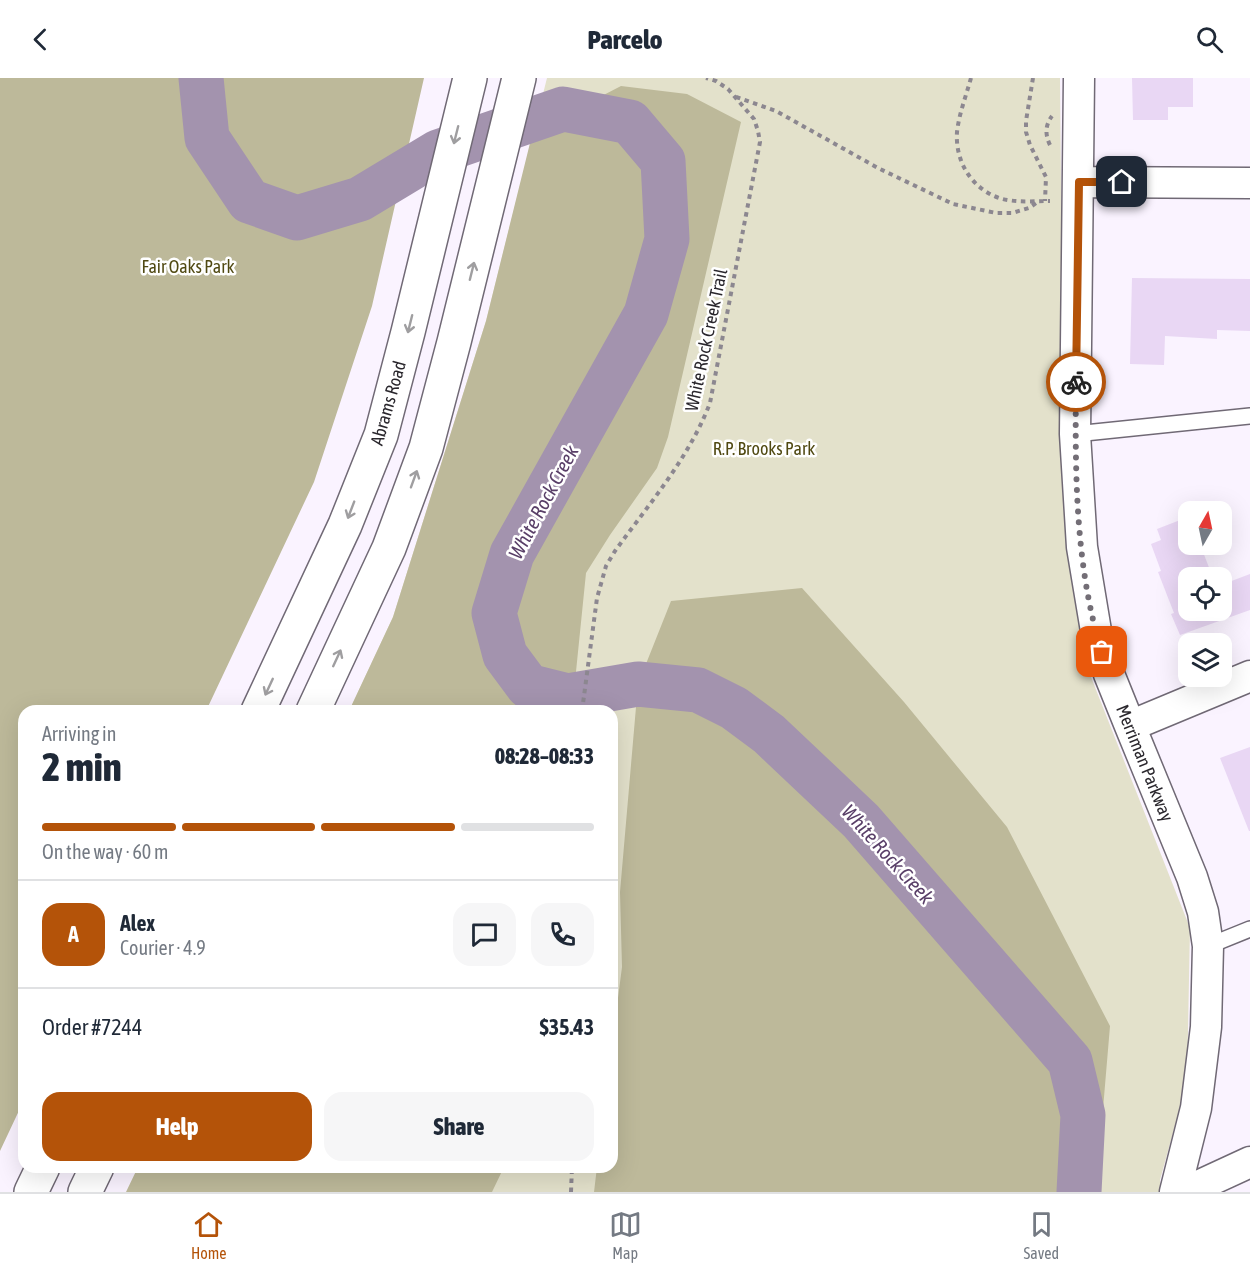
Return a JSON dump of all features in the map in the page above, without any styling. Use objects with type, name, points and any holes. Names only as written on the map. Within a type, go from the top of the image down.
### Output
[{"type":"main road","name":"Abrams Road","points":[[261,705],[345,525],[381,435],[470,78]]},
{"type":"main road","points":[[316,705],[389,548],[426,448],[519,78]]},
{"type":"main road","points":[[31,1192],[40,1173]]},
{"type":"main road","points":[[85,1192],[94,1173]]},
{"type":"street","name":"Merriman Parkway","points":[[1079,78],[1076,434],[1082,547],[1090,600],[1109,674],[1191,877],[1203,912],[1208,946],[1206,1028],[1196,1108],[1175,1192]]},
{"type":"street","points":[[1079,182],[1250,183]]},
{"type":"street","points":[[1130,726],[1250,676]]},
{"type":"street","points":[[1185,1192],[1250,1162]]},
{"type":"lane","points":[[1076,434],[1250,416]]},
{"type":"lane","points":[[1208,946],[1250,929]]},
{"type":"path","name":"White Rock Creek Trail","points":[[583,705],[597,598],[606,566],[687,452],[710,403],[760,142],[754,119],[735,97],[716,81],[706,78]]},
{"type":"path","points":[[971,78],[957,132],[957,148],[962,166],[982,190],[999,198],[1024,201]]},
{"type":"path","points":[[1033,78],[1026,132],[1046,177],[1045,201]]},
{"type":"path","points":[[735,97],[776,111],[888,173],[952,204],[996,213],[1012,213],[1029,208],[1040,201]]},
{"type":"path","points":[[572,1173],[572,1192]]},
{"type":"green space","name":"Fair Oaks Park","points":[[0,78],[424,78],[372,306],[314,482],[209,705],[18,705],[18,1113],[0,1151]]},
{"type":"green space","name":"R.P. Brooks Park","points":[[547,78],[1060,78],[1068,552],[1091,677],[1190,928],[1187,1082],[1160,1180],[1161,1192],[388,1192],[392,1173],[618,1173],[618,705],[352,705],[393,617],[486,321]]},
{"type":"green space","points":[[621,86],[687,94],[741,122],[668,437],[657,468],[586,573],[573,705],[352,705],[393,617],[486,321],[531,139],[565,115]]},
{"type":"green space","points":[[802,588],[904,702],[1007,827],[1110,1026],[1096,1192],[594,1192],[596,1173],[618,1173],[618,998],[622,967],[620,892],[638,684],[671,601]]},
{"type":"green space","points":[[135,1173],[501,1173],[492,1192],[126,1192]]},
{"type":"building","points":[[1132,78],[1193,78],[1193,107],[1168,107],[1168,120],[1133,120]]},
{"type":"building","points":[[1132,278],[1250,279],[1250,331],[1217,330],[1217,339],[1165,336],[1164,365],[1130,364]]},
{"type":"building","points":[[1178,521],[1178,555],[1204,555],[1209,567],[1178,567],[1178,621],[1219,621],[1186,633],[1179,633],[1171,614],[1174,613],[1158,572],[1161,571],[1151,544],[1161,540],[1157,529]]},
{"type":"building","points":[[1250,574],[1250,610],[1232,616],[1232,581]]},
{"type":"building","points":[[1250,747],[1250,831],[1249,831],[1220,758]]},
{"type":"waterway","name":"White Rock Creek","points":[[201,78],[207,138],[249,201],[297,218],[360,199],[438,152],[563,109],[630,122],[663,161],[667,239],[646,314],[512,554],[494,613],[505,655],[528,686],[568,696],[638,684],[698,690],[734,708],[769,734],[861,821],[1070,1061],[1083,1115],[1079,1192]]},
{"type":"way so far","points":[[1076,382],[1076,452],[1082,547],[1088,590],[1102,652]]},
{"type":"route","points":[[1076,382],[1079,182],[1122,182]]}]
